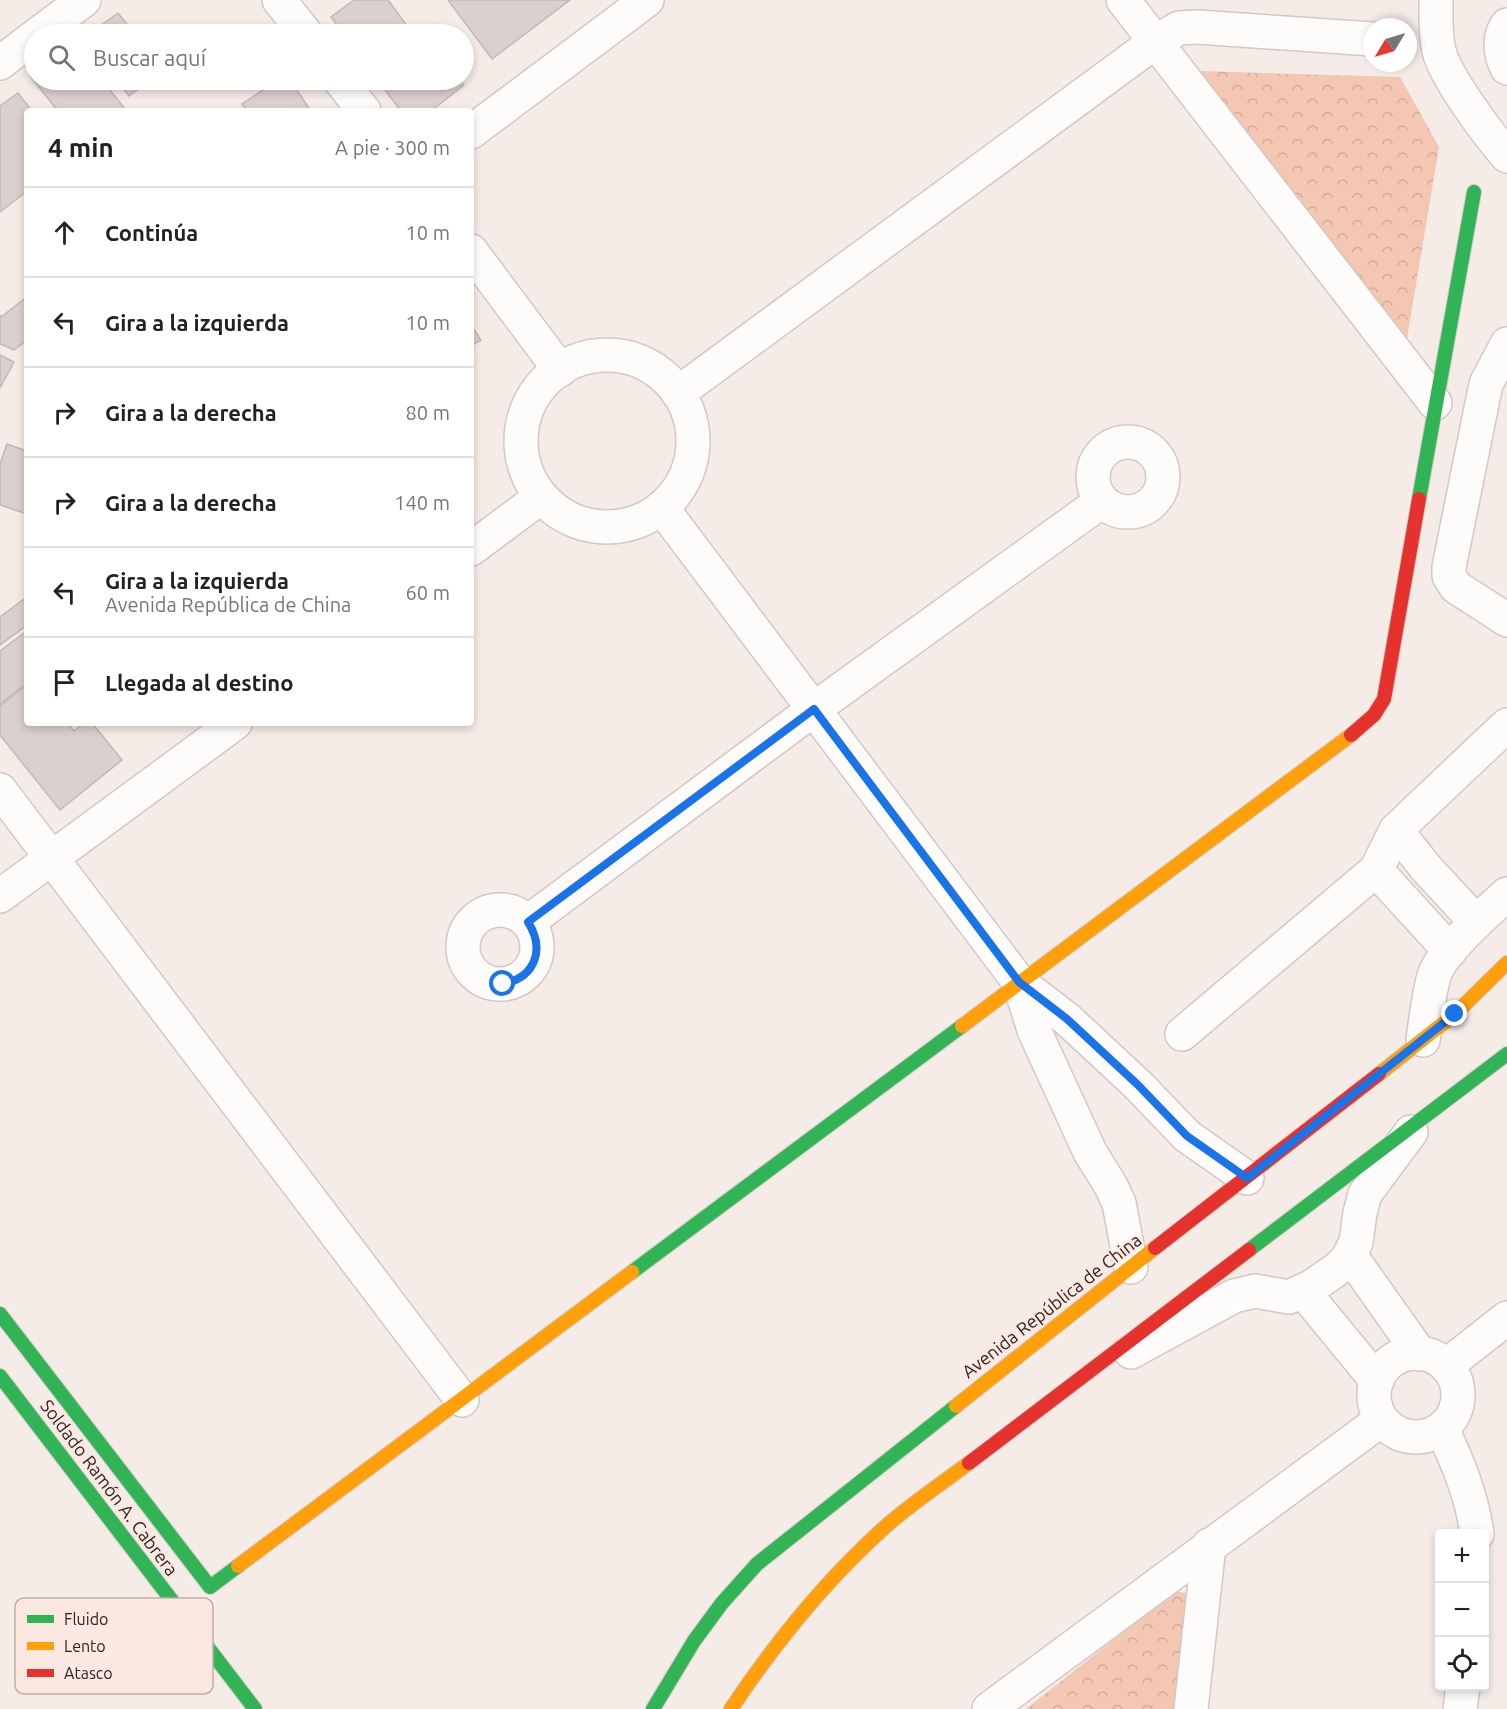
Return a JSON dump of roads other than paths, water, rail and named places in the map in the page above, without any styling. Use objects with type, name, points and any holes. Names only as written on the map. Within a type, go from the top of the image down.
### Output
[{"type":"main road","points":[[0,1314],[210,1587],[1361,728],[1374,716],[1384,699],[1474,192]]},
{"type":"main road","name":"Avenida República de China","points":[[653,1709],[694,1641],[722,1603],[757,1564],[1131,1266],[1423,1040],[1455,1014],[1507,963]]},
{"type":"main road","points":[[731,1709],[775,1645],[825,1587],[886,1526],[1507,1054]]},
{"type":"main road","name":"Soldado Ramón A. Cabrera","points":[[0,1376],[170,1598]]},
{"type":"main road","name":"Soldado Ramón A. Cabrera","points":[[213,1654],[255,1709]]},
{"type":"street","points":[[52,24],[84,0]]},
{"type":"street","points":[[279,0],[298,24]]},
{"type":"street","points":[[474,130],[647,0]]},
{"type":"street","points":[[1124,0],[1435,403]]},
{"type":"street","points":[[1436,0],[1436,28],[1440,52],[1454,82],[1507,156]]},
{"type":"street","points":[[1507,25],[1501,36],[1502,57],[1507,68]]},
{"type":"street","points":[[678,393],[1155,42],[1179,28],[1197,27],[1363,38]]},
{"type":"street","points":[[0,63],[24,45]]},
{"type":"street","points":[[348,90],[362,108]]},
{"type":"street","points":[[474,255],[560,369]]},
{"type":"street","points":[[1507,344],[1486,384],[1449,576],[1456,587],[1507,620]]},
{"type":"street","points":[[599,355],[627,357],[653,368],[678,393],[687,411],[693,437],[691,463],[680,488],[662,508],[639,522],[613,528],[586,526],[562,515],[541,497],[527,475],[521,449],[522,423],[531,398],[548,378],[571,362],[599,355]]},
{"type":"street","points":[[474,547],[541,497]]},
{"type":"street","points":[[528,922],[814,709],[1102,501]]},
{"type":"street","points":[[662,508],[1019,982],[1067,1019],[1138,1085],[1187,1136],[1247,1178]]},
{"type":"street","points":[[1182,1034],[1376,870],[1396,830],[1507,725]]},
{"type":"street","points":[[0,896],[231,726]]},
{"type":"street","points":[[0,790],[462,1400]]},
{"type":"street","points":[[1396,830],[1426,868],[1476,922]]},
{"type":"street","points":[[1376,870],[1450,951]]},
{"type":"street","points":[[1423,1040],[1434,974],[1450,951],[1476,922],[1507,894]]},
{"type":"street","points":[[1019,982],[1034,1030],[1090,1152],[1112,1186],[1119,1203],[1131,1266]]},
{"type":"street","points":[[1069,1386],[1234,1296],[1255,1291],[1289,1297],[1336,1270],[1347,1260],[1356,1242],[1365,1194],[1416,1125]]},
{"type":"street","points":[[1350,1255],[1433,1360],[1454,1377],[1458,1391],[1457,1406],[1452,1419],[1442,1429],[1430,1435],[1416,1438],[1403,1435],[1391,1429],[1382,1420],[1376,1407],[1374,1394],[1383,1369],[1393,1360],[1407,1354],[1433,1360],[1507,1318]]},
{"type":"street","points":[[1303,1291],[1377,1381]]},
{"type":"street","points":[[989,1709],[1382,1420]]},
{"type":"street","points":[[1442,1429],[1461,1472],[1473,1508],[1476,1529]]},
{"type":"street","points":[[1191,1709],[1209,1545]]},
{"type":"street","points":[[1461,1709],[1463,1691]]}]
